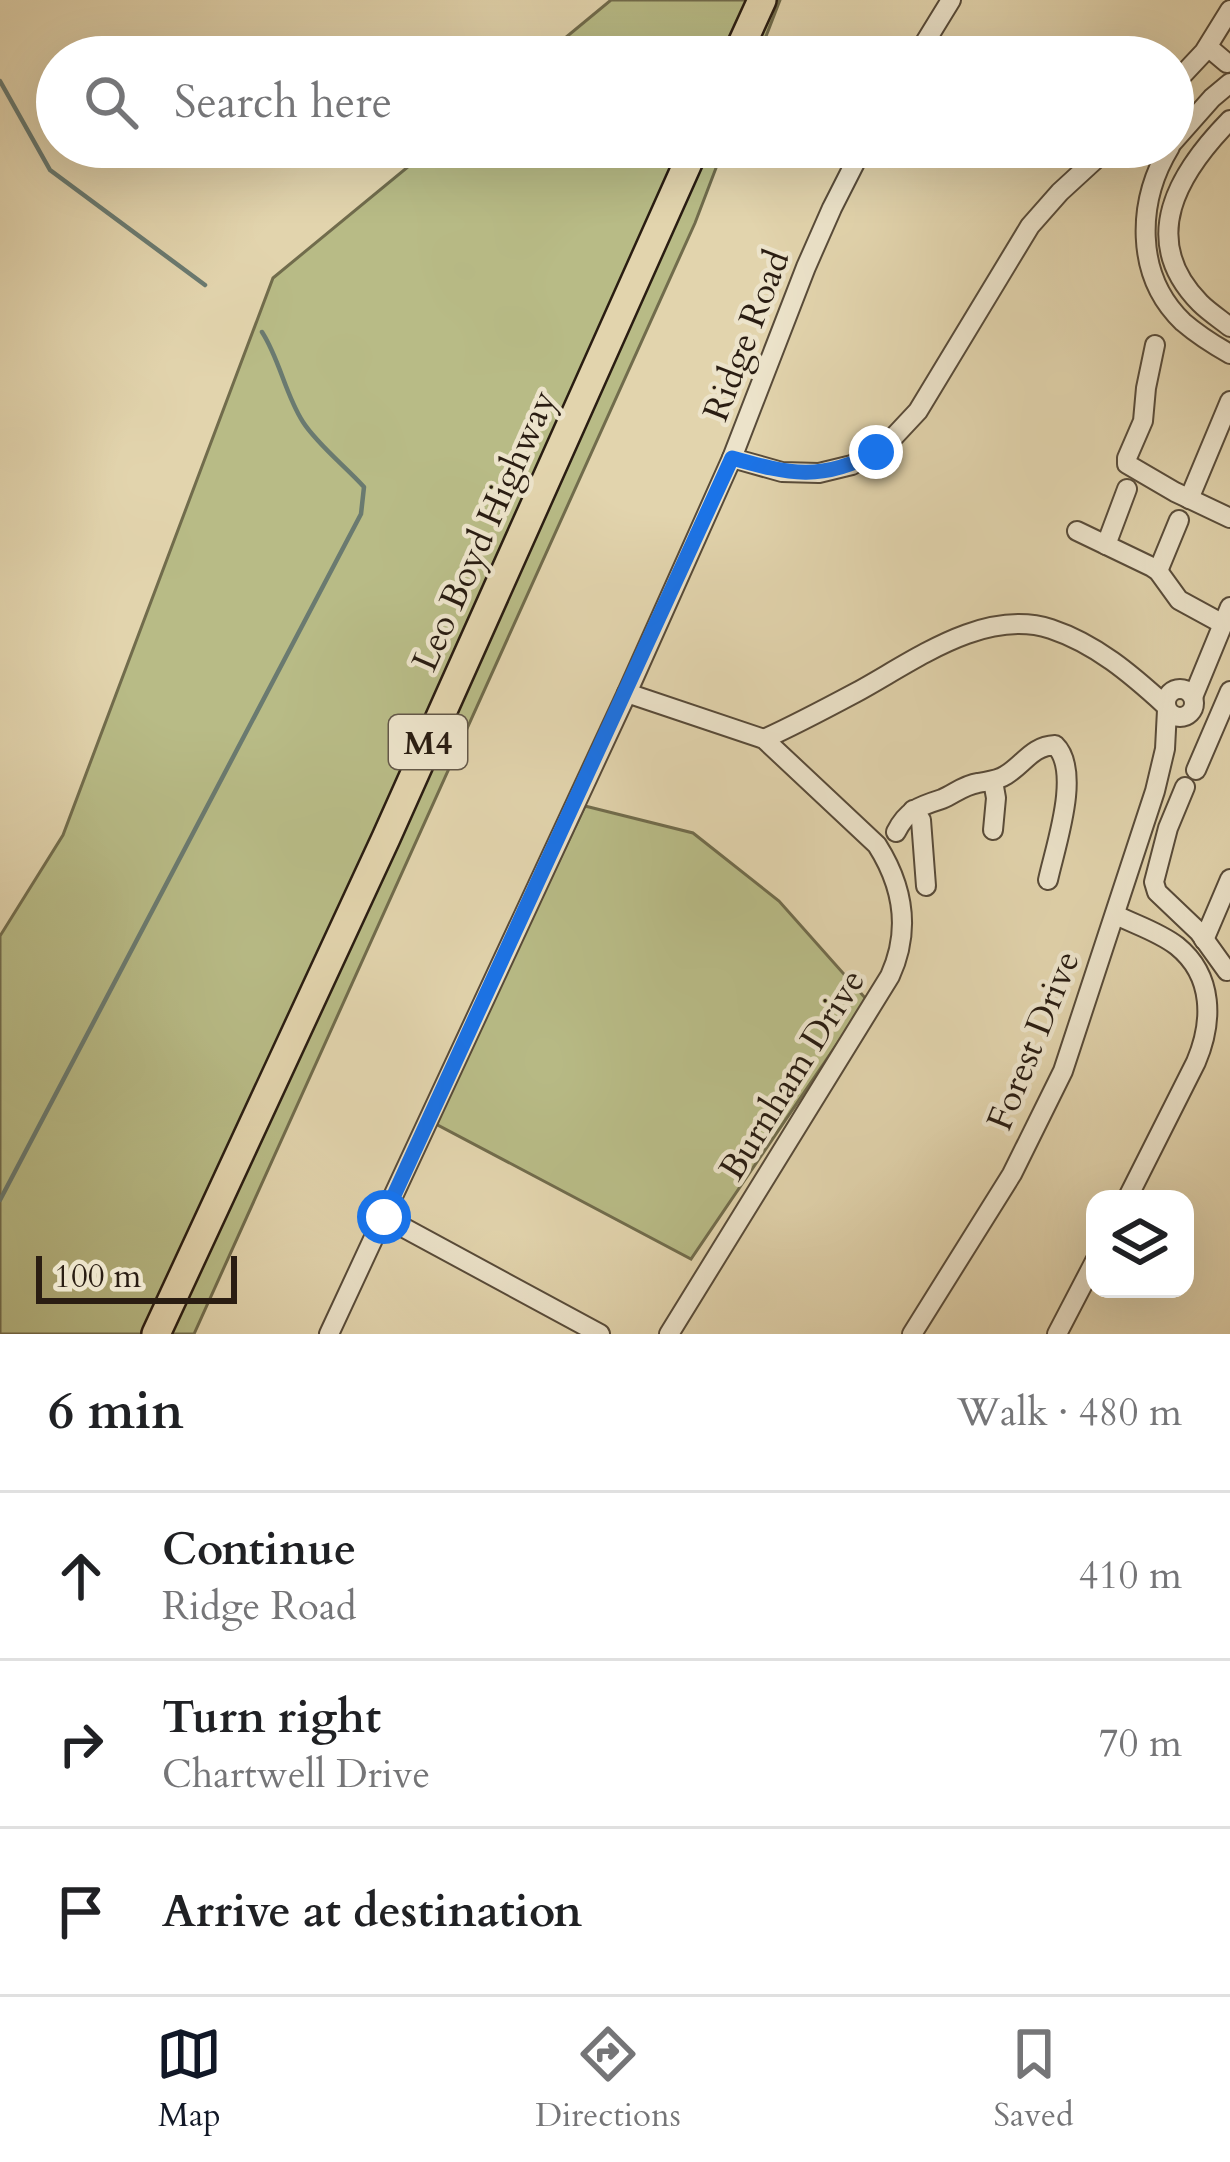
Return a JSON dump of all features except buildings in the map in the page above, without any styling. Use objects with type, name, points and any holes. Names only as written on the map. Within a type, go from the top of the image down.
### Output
[{"type":"highway","points":[[746,36],[762,0]]},
{"type":"highway","name":"Leo Boyd Highway","points":[[155,1334],[386,838],[685,168]]},
{"type":"street","points":[[929,36],[951,0]]},
{"type":"street","points":[[1194,62],[1230,10]]},
{"type":"street","points":[[1194,118],[1229,73],[1208,47]]},
{"type":"street","points":[[1194,160],[1230,120]]},
{"type":"street","name":"Ridge Road","points":[[329,1334],[627,693],[732,458],[806,267],[852,168]]},
{"type":"street","points":[[732,458],[782,472],[819,473],[852,465],[889,442],[918,411],[1030,226],[1086,168]]},
{"type":"street","points":[[1158,168],[1147,201],[1145,241],[1150,264],[1178,316],[1230,354]]},
{"type":"street","points":[[1189,168],[1170,208],[1172,255],[1199,302],[1230,327]]},
{"type":"street","points":[[1155,345],[1143,421],[1126,461],[1230,518]]},
{"type":"street","points":[[1189,499],[1230,401]]},
{"type":"street","points":[[1106,545],[1127,489]]},
{"type":"street","points":[[1158,571],[1179,520]]},
{"type":"street","points":[[764,739],[961,638],[1000,626],[1036,626],[1079,641],[1177,701],[1204,666],[1226,616],[1179,600],[1158,571],[1077,531]]},
{"type":"street","points":[[1203,982],[1228,971],[1157,892],[1154,882],[1168,828],[1230,688],[1204,666]]},
{"type":"street","name":"Burnham Drive","points":[[627,693],[764,739],[878,845],[890,864],[902,905],[899,956],[890,976],[669,1334]]},
{"type":"street","name":"Forest Drive","points":[[912,1334],[1012,1174],[1077,1035],[1155,791],[1177,701]]},
{"type":"street","points":[[878,845],[908,829],[917,815],[943,798],[970,784],[993,782],[1043,746],[1054,745],[1062,752],[1068,780],[1048,880]]},
{"type":"street","points":[[993,782],[993,830]]},
{"type":"street","points":[[917,815],[926,886]]},
{"type":"street","points":[[1204,940],[1230,879]]},
{"type":"street","points":[[1116,915],[1175,945],[1194,963],[1203,982],[1208,1018],[1196,1062],[1132,1190]]},
{"type":"street","points":[[1208,1018],[1230,1028]]},
{"type":"street","points":[[384,1217],[600,1334]]},
{"type":"street","points":[[1057,1334],[1086,1278]]},
{"type":"green space","points":[[611,0],[780,0],[766,36],[567,36]]},
{"type":"green space","points":[[407,168],[716,168],[194,1334],[0,1334],[0,936],[63,835],[273,278]]},
{"type":"green space","points":[[585,806],[693,833],[779,901],[867,1000],[691,1259],[434,1123]]},
{"type":"waterway","points":[[0,81],[36,145]]},
{"type":"waterway","points":[[49,168],[205,285]]},
{"type":"waterway","points":[[0,1200],[361,514],[364,487],[303,422],[262,332]]},
{"type":"route","points":[[384,1217],[732,458],[802,474],[852,465],[876,452]]}]
